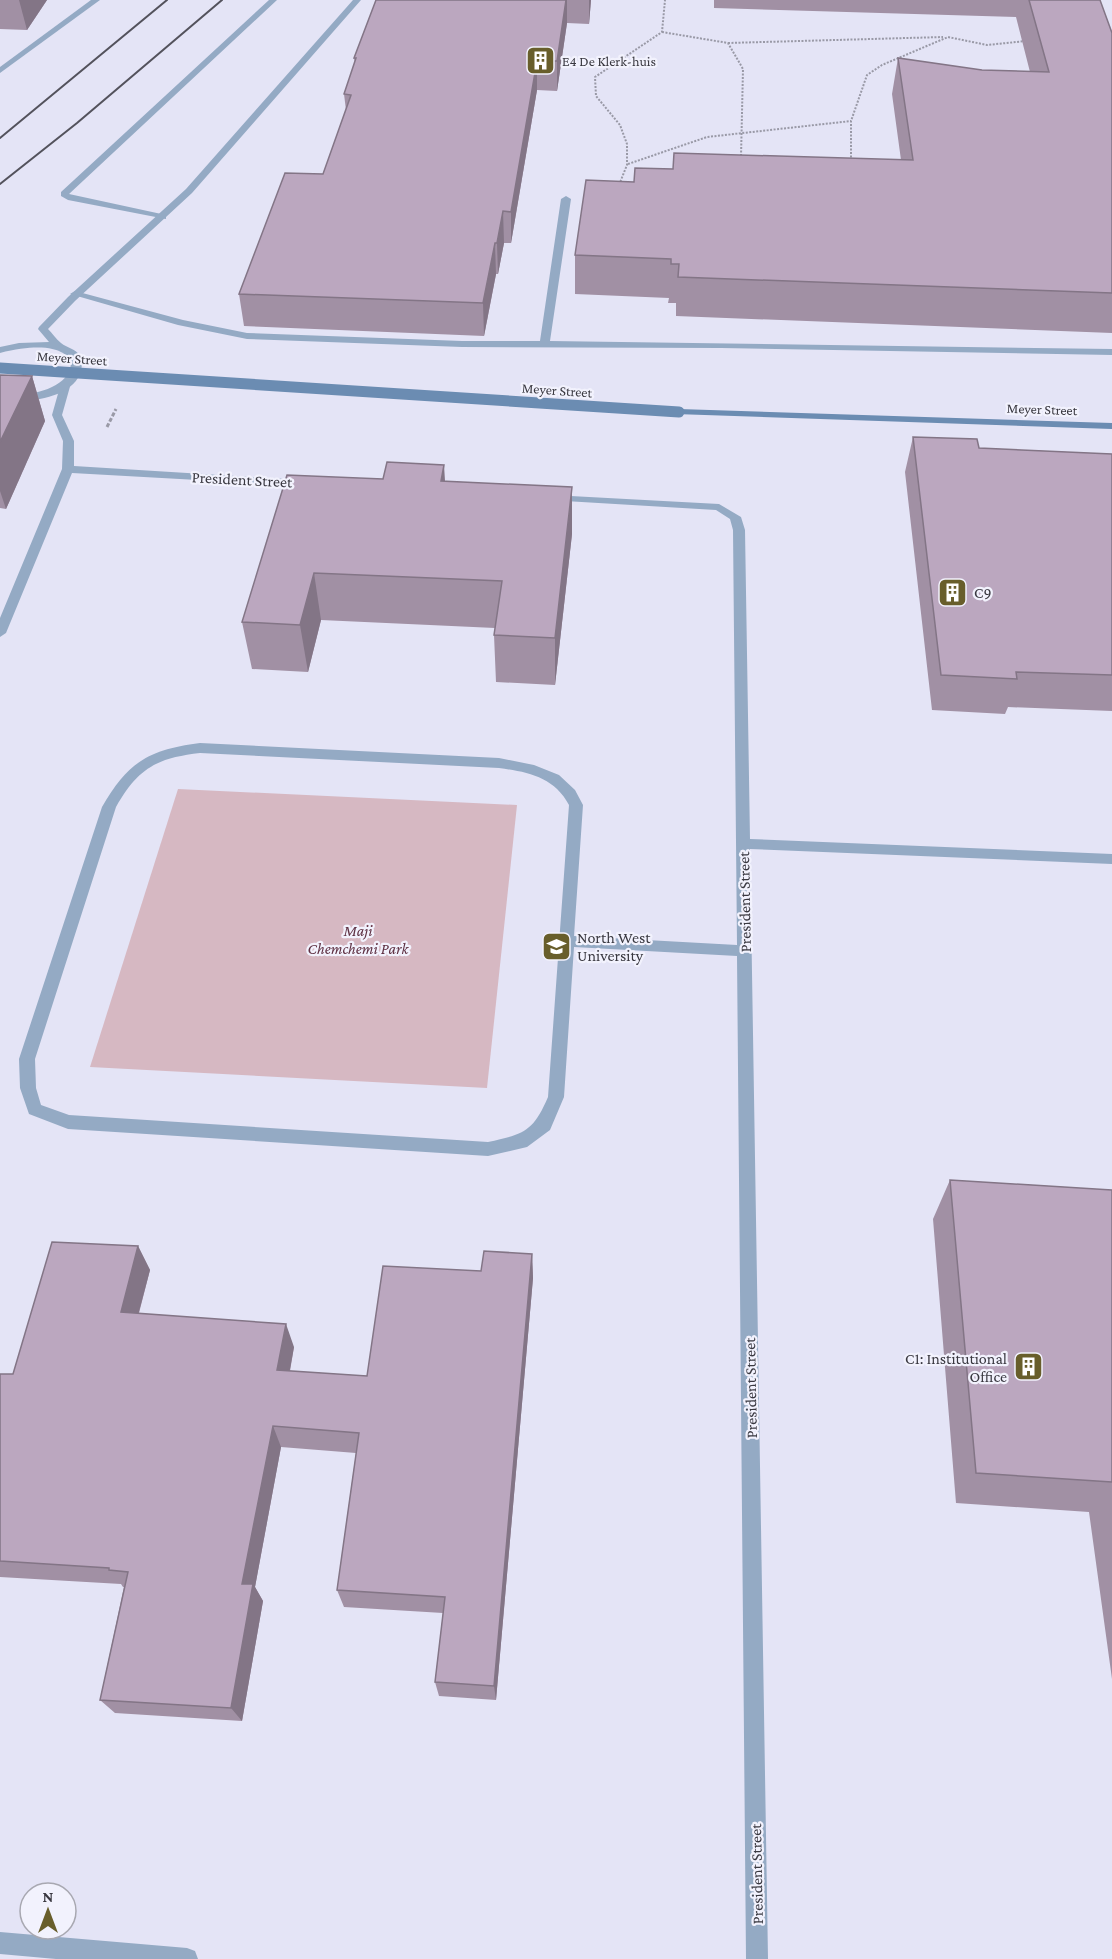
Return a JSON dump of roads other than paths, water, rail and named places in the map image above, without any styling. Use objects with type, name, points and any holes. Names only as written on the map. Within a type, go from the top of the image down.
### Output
[{"type":"street","points":[[0,71],[96,0]]},
{"type":"street","points":[[163,217],[68,197],[64,194],[273,0]]},
{"type":"street","points":[[0,397],[31,397],[50,392],[66,383],[74,375],[77,366],[75,358],[59,347],[43,329],[75,294],[163,217],[221,158],[357,0]]},
{"type":"street","points":[[545,344],[566,199]]},
{"type":"street","points":[[75,294],[182,323],[247,336],[462,344],[1112,352]]},
{"type":"street","points":[[0,350],[26,344],[59,347]]},
{"type":"street","name":"Meyer Street","points":[[0,369],[679,412],[1112,426]]},
{"type":"street","points":[[0,633],[68,469],[71,449],[65,428],[57,415],[66,383]]},
{"type":"street","name":"President Street","points":[[68,469],[316,483]]},
{"type":"street","name":"President Street","points":[[542,497],[719,507],[735,517],[740,530],[757,1959]]},
{"type":"street","points":[[200,748],[499,762],[525,766],[551,776],[569,790],[576,805],[568,941],[556,1097],[544,1125],[521,1142],[488,1149],[68,1122],[35,1109],[28,1088],[27,1059],[109,807],[122,782],[145,761],[176,751],[200,748]]},
{"type":"street","points":[[743,844],[1112,860]]},
{"type":"street","points":[[568,941],[745,951]]},
{"type":"street","points":[[0,1943],[187,1959]]},
{"type":"railway","points":[[0,138],[167,0]]},
{"type":"railway","points":[[0,184],[77,123],[222,0]]},
{"type":"place","name":"E4 De Klerk-huis","points":[[541,61]]},
{"type":"place","name":"C9","points":[[953,592]]},
{"type":"place","name":"North West University","points":[[556,946]]},
{"type":"place","name":"C1: Institutional Office","points":[[1028,1367]]},
{"type":"park label","name":"Maji Chemchemi Park","points":[[358,939]]}]
